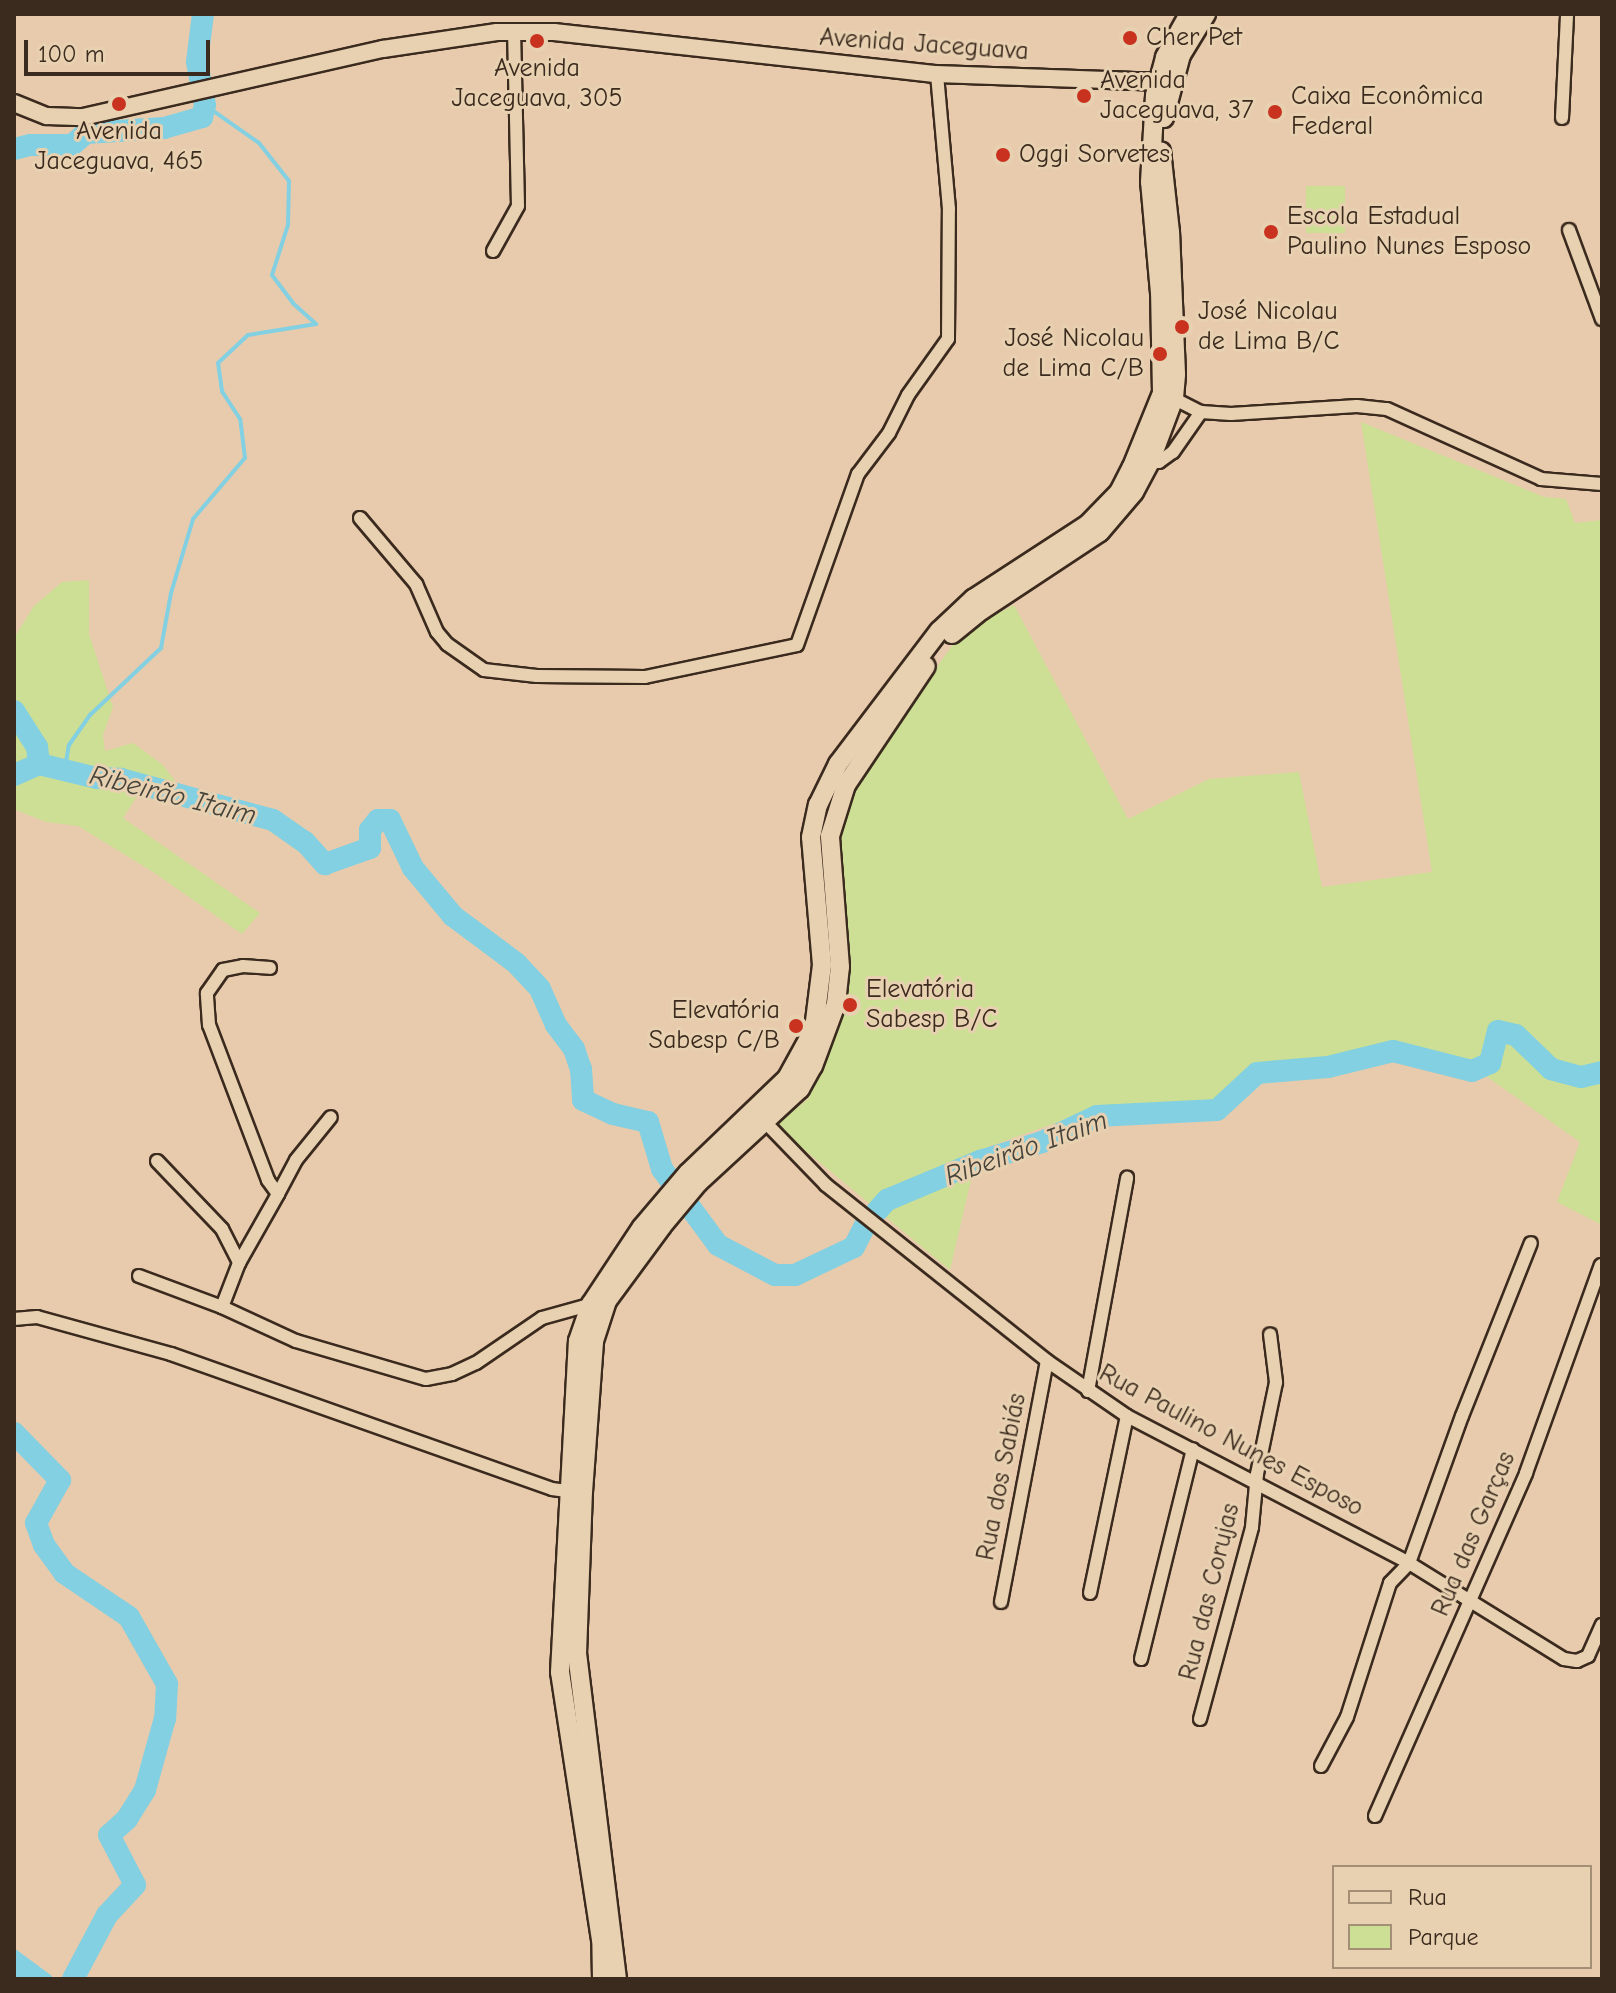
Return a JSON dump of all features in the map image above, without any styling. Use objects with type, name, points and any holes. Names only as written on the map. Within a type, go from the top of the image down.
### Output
[{"type":"main road","points":[[696,1172],[752,1123],[766,1123],[800,1089],[813,1066],[836,1004],[840,967],[830,836],[846,785],[861,758],[947,639],[982,610],[1100,532],[1134,492],[1168,396],[1175,321],[1161,151],[1165,57],[1189,14]]},
{"type":"main road","points":[[1164,82],[1206,14]]},
{"type":"main road","name":"Avenida Jaceguava","points":[[16,108],[47,116],[83,117],[383,49],[450,36],[514,32],[554,32],[937,74],[1164,82]]},
{"type":"main road","points":[[766,1123],[764,1114],[814,1029],[820,1002],[821,927],[811,837],[818,805],[838,764],[939,631],[973,599],[1088,524],[1119,492],[1143,460]]},
{"type":"main road","points":[[602,1979],[601,1940],[560,1672],[576,1492],[599,1302],[696,1172],[787,1078]]},
{"type":"main road","points":[[576,1492],[579,1694],[612,1917],[617,1979]]},
{"type":"street","points":[[1562,118],[1567,14]]},
{"type":"street","points":[[493,251],[518,206],[514,32]]},
{"type":"street","points":[[360,518],[416,584],[437,632],[447,644],[484,670],[537,676],[645,677],[797,645],[858,474],[889,433],[908,395],[948,339],[949,209],[937,74]]},
{"type":"street","points":[[1569,230],[1602,319]]},
{"type":"street","points":[[1168,396],[1201,412],[1379,408],[1407,416],[1476,452],[1541,479],[1602,484]]},
{"type":"street","points":[[1143,460],[1162,461],[1173,452],[1201,412]]},
{"type":"street","points":[[270,968],[243,966],[223,970],[210,983],[206,1004],[209,1025],[251,1139],[268,1180],[278,1194]]},
{"type":"street","points":[[222,1307],[239,1263],[296,1160],[331,1117]]},
{"type":"street","name":"Rua Paulino Nunes Esposo","points":[[766,1123],[826,1185],[1047,1361],[1127,1416],[1409,1563],[1564,1659],[1577,1661],[1588,1656],[1602,1625]]},
{"type":"street","points":[[157,1161],[222,1229],[239,1263]]},
{"type":"street","points":[[1088,1391],[1127,1178]]},
{"type":"street","points":[[1321,1766],[1347,1717],[1390,1583],[1409,1563],[1462,1416],[1531,1243]]},
{"type":"street","name":"Rua das Garças","points":[[1375,1816],[1526,1473],[1601,1265]]},
{"type":"street","points":[[139,1276],[222,1307],[296,1341],[426,1379],[452,1374],[476,1363],[542,1318],[599,1302]]},
{"type":"street","points":[[14,1319],[37,1317],[171,1354],[576,1492]]},
{"type":"street","name":"Rua das Corujas","points":[[1200,1719],[1252,1527],[1256,1481],[1276,1382],[1270,1334]]},
{"type":"street","name":"Rua dos Sabiás","points":[[1001,1602],[1047,1361]]},
{"type":"street","points":[[1090,1593],[1127,1416]]},
{"type":"street","points":[[1141,1659],[1193,1449]]},
{"type":"green space","points":[[1306,186],[1345,186],[1345,233],[1306,233]]},
{"type":"green space","points":[[1361,422],[1544,497],[1566,499],[1575,523],[1602,520],[1602,1225],[1557,1202],[1580,1142],[1467,1063],[1391,1043],[1330,1058],[1255,1063],[1214,1101],[1095,1109],[968,1154],[971,1180],[950,1270],[801,1147],[778,1123],[808,1099],[844,1015],[849,963],[837,842],[855,790],[869,763],[954,643],[987,619],[1014,605],[1128,819],[1209,779],[1299,772],[1322,887],[1432,872]]},
{"type":"green space","points":[[89,580],[89,634],[113,707],[103,735],[105,751],[133,743],[163,765],[178,785],[139,793],[123,818],[260,913],[242,934],[153,872],[78,826],[46,822],[16,810],[14,814],[14,638],[34,606],[62,582]]},
{"type":"water","points":[[14,1948],[52,1976],[52,1979],[14,1979]]},
{"type":"waterway","points":[[14,149],[30,145],[72,145],[86,133],[164,128],[202,117],[205,105],[197,62],[203,14]]},
{"type":"waterway","points":[[65,769],[69,745],[90,715],[161,648],[171,593],[193,519],[245,458],[240,419],[222,391],[218,363],[248,335],[316,324],[293,303],[272,275],[288,225],[289,181],[259,143],[205,105]]},
{"type":"waterway","points":[[14,711],[37,747],[39,764],[14,775]]},
{"type":"waterway","name":"Ribeirão Itaim","points":[[39,764],[97,778],[121,779],[273,820],[305,842],[325,864],[370,848],[370,830],[378,820],[390,820],[413,868],[453,916],[516,963],[540,989],[556,1025],[574,1049],[581,1069],[583,1100],[613,1114],[648,1122],[662,1169],[718,1245],[775,1275],[795,1275],[854,1247],[866,1223]]},
{"type":"waterway","name":"Ribeirão Itaim","points":[[877,1211],[887,1200],[980,1161],[1042,1142],[1097,1116],[1217,1110],[1257,1073],[1328,1067],[1393,1051],[1472,1071],[1490,1063],[1498,1031],[1516,1035],[1551,1069],[1581,1077],[1602,1072]]},
{"type":"waterway","points":[[14,1433],[60,1480],[36,1523],[44,1545],[64,1573],[129,1617],[167,1684],[165,1718],[145,1790],[127,1819],[109,1835],[135,1885],[107,1915],[73,1979]]},
{"type":"place","name":"Cher Pet","points":[[1130,38]]},
{"type":"place","name":"Avenida Jaceguava, 305","points":[[537,41]]},
{"type":"place","name":"Avenida Jaceguava, 37","points":[[1084,96]]},
{"type":"place","name":"Avenida Jaceguava, 465","points":[[119,104]]},
{"type":"place","name":"Caixa Econômica Federal","points":[[1275,112]]},
{"type":"place","name":"Oggi Sorvetes","points":[[1003,155]]},
{"type":"place","name":"Escola Estadual Paulino Nunes Esposo","points":[[1271,232]]},
{"type":"place","name":"José Nicolau de Lima B/C","points":[[1182,327]]},
{"type":"place","name":"José Nicolau de Lima C/B","points":[[1160,354]]},
{"type":"place","name":"Elevatória Sabesp B/C","points":[[850,1005]]},
{"type":"place","name":"Elevatória Sabesp C/B","points":[[796,1026]]}]
